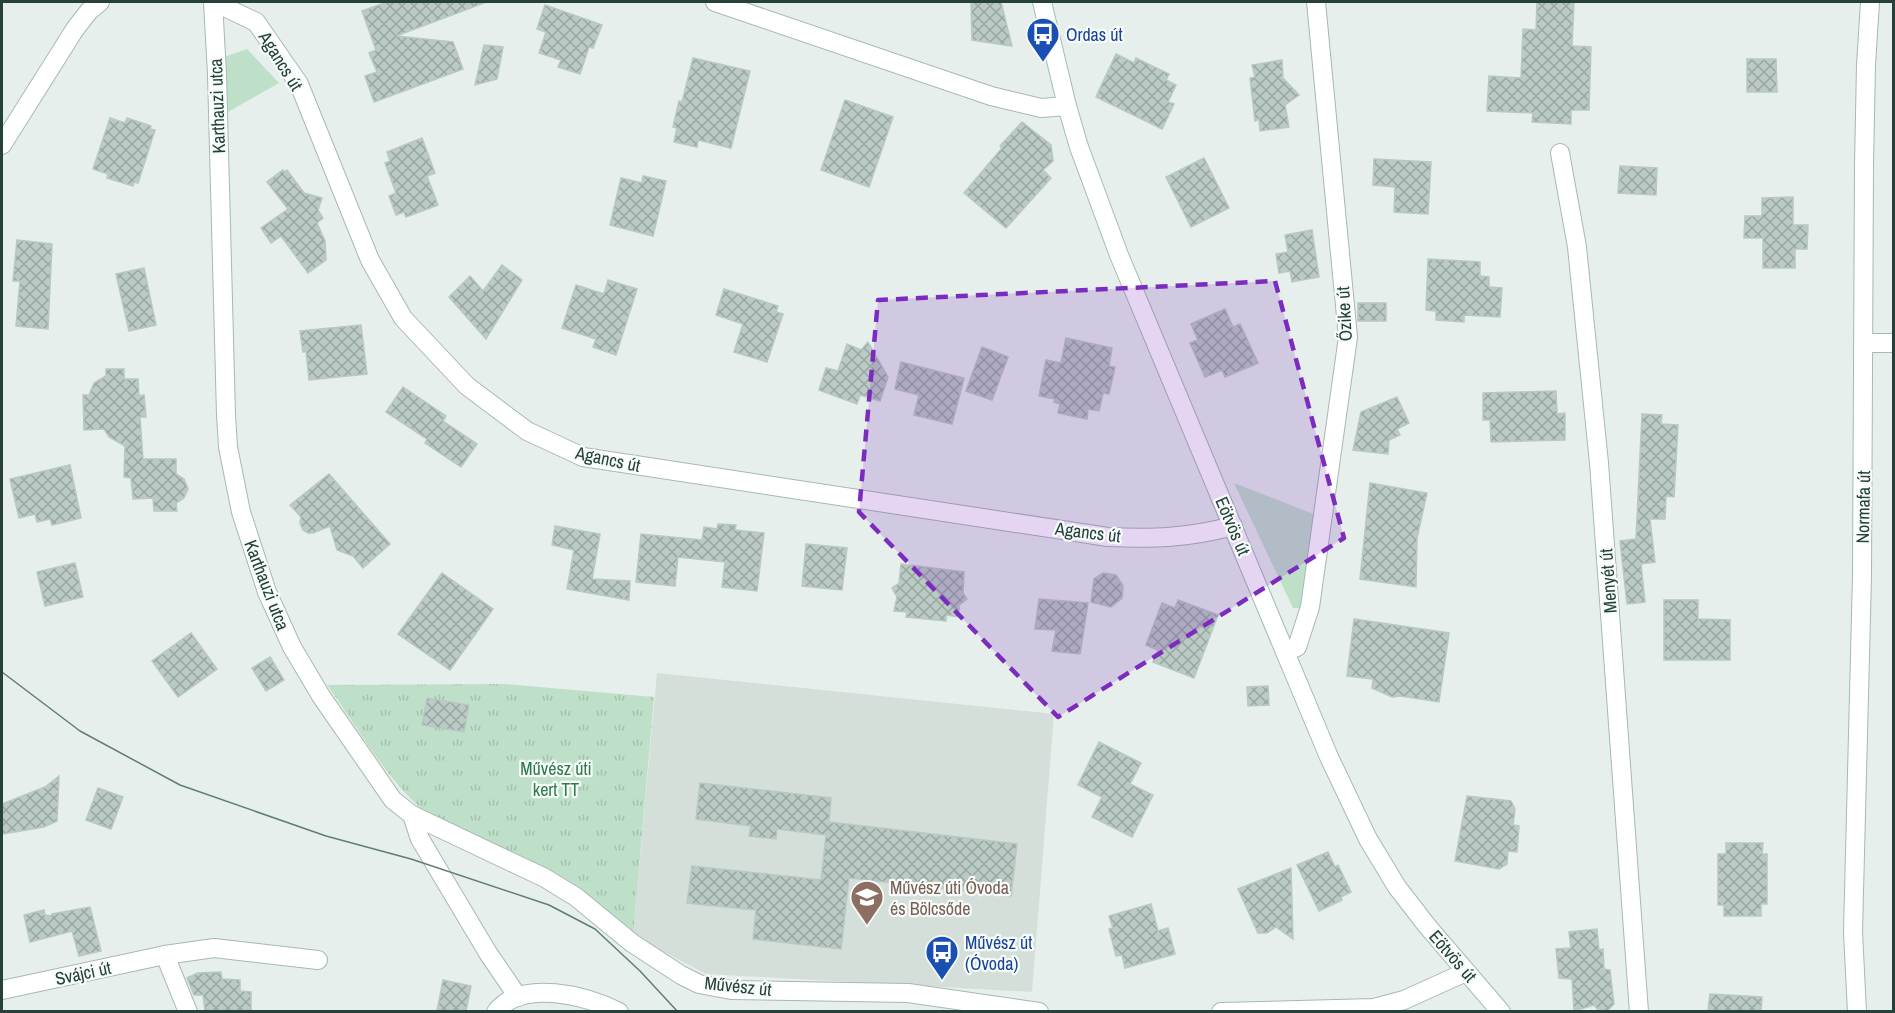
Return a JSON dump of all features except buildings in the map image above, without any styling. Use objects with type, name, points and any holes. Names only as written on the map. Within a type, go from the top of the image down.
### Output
[{"type":"street","points":[[2,145],[75,29],[89,11],[100,2]]},
{"type":"street","name":"Agancs út","points":[[214,2],[256,22],[299,84],[370,260],[403,318],[467,386],[527,431],[583,457],[1108,537],[1190,537],[1233,526]]},
{"type":"street","name":"Karthauzi utca","points":[[214,2],[226,415],[228,447],[241,512],[267,592],[292,647],[321,696],[378,779],[393,800],[411,815],[420,839],[488,953],[518,997]]},
{"type":"street","points":[[715,2],[991,96],[1041,108],[1067,106]]},
{"type":"street","name":"Eötvös út","points":[[1042,2],[1079,147],[1119,255],[1329,757],[1368,839],[1396,887],[1501,1011]]},
{"type":"street","name":"Őzike út","points":[[1285,652],[1297,647],[1310,607],[1348,337],[1316,2]]},
{"type":"street","name":"Normafa út","points":[[1857,1011],[1853,932],[1862,576],[1864,343],[1862,264],[1866,65],[1870,2]]},
{"type":"street","name":"Menyét út","points":[[1560,153],[1577,247],[1599,463],[1639,1011]]},
{"type":"street","points":[[1864,343],[1893,343]]},
{"type":"street","name":"Művész út","points":[[411,815],[545,878],[576,897],[632,943],[699,984],[731,990],[908,993],[1039,1011]]},
{"type":"street","name":"Svájci út","points":[[2,990],[165,955],[214,948],[318,960]]},
{"type":"street","points":[[165,955],[188,1011]]},
{"type":"street","points":[[1221,1011],[1374,1008],[1404,1000],[1466,972]]},
{"type":"street","points":[[496,1011],[500,1006],[518,997],[536,993],[562,993],[601,1003],[619,1011]]},
{"type":"highlighted area","points":[[1275,281],[1344,538],[1058,717],[859,512],[878,300]]},
{"type":"shaded area","points":[[657,673],[1054,714],[1032,992],[706,974],[633,936]]},
{"type":"green space","points":[[247,49],[279,83],[228,112],[224,57]]},
{"type":"green space","points":[[1234,483],[1316,515],[1301,608],[1293,608]]},
{"type":"green space","name":"Művész úti kert TT","points":[[505,684],[654,697],[633,936],[424,811],[384,767],[327,685]]},
{"type":"tram line","points":[[2,672],[80,731],[180,785],[326,836],[411,859],[549,905],[595,929],[640,971],[678,1012]]},
{"type":"place","name":"Ordas út","points":[[1043,63]]},
{"type":"place","name":"Művész úti Óvoda és Bölcsőde","points":[[867,926]]},
{"type":"place","name":"Művész út (Óvoda)","points":[[942,981]]}]
